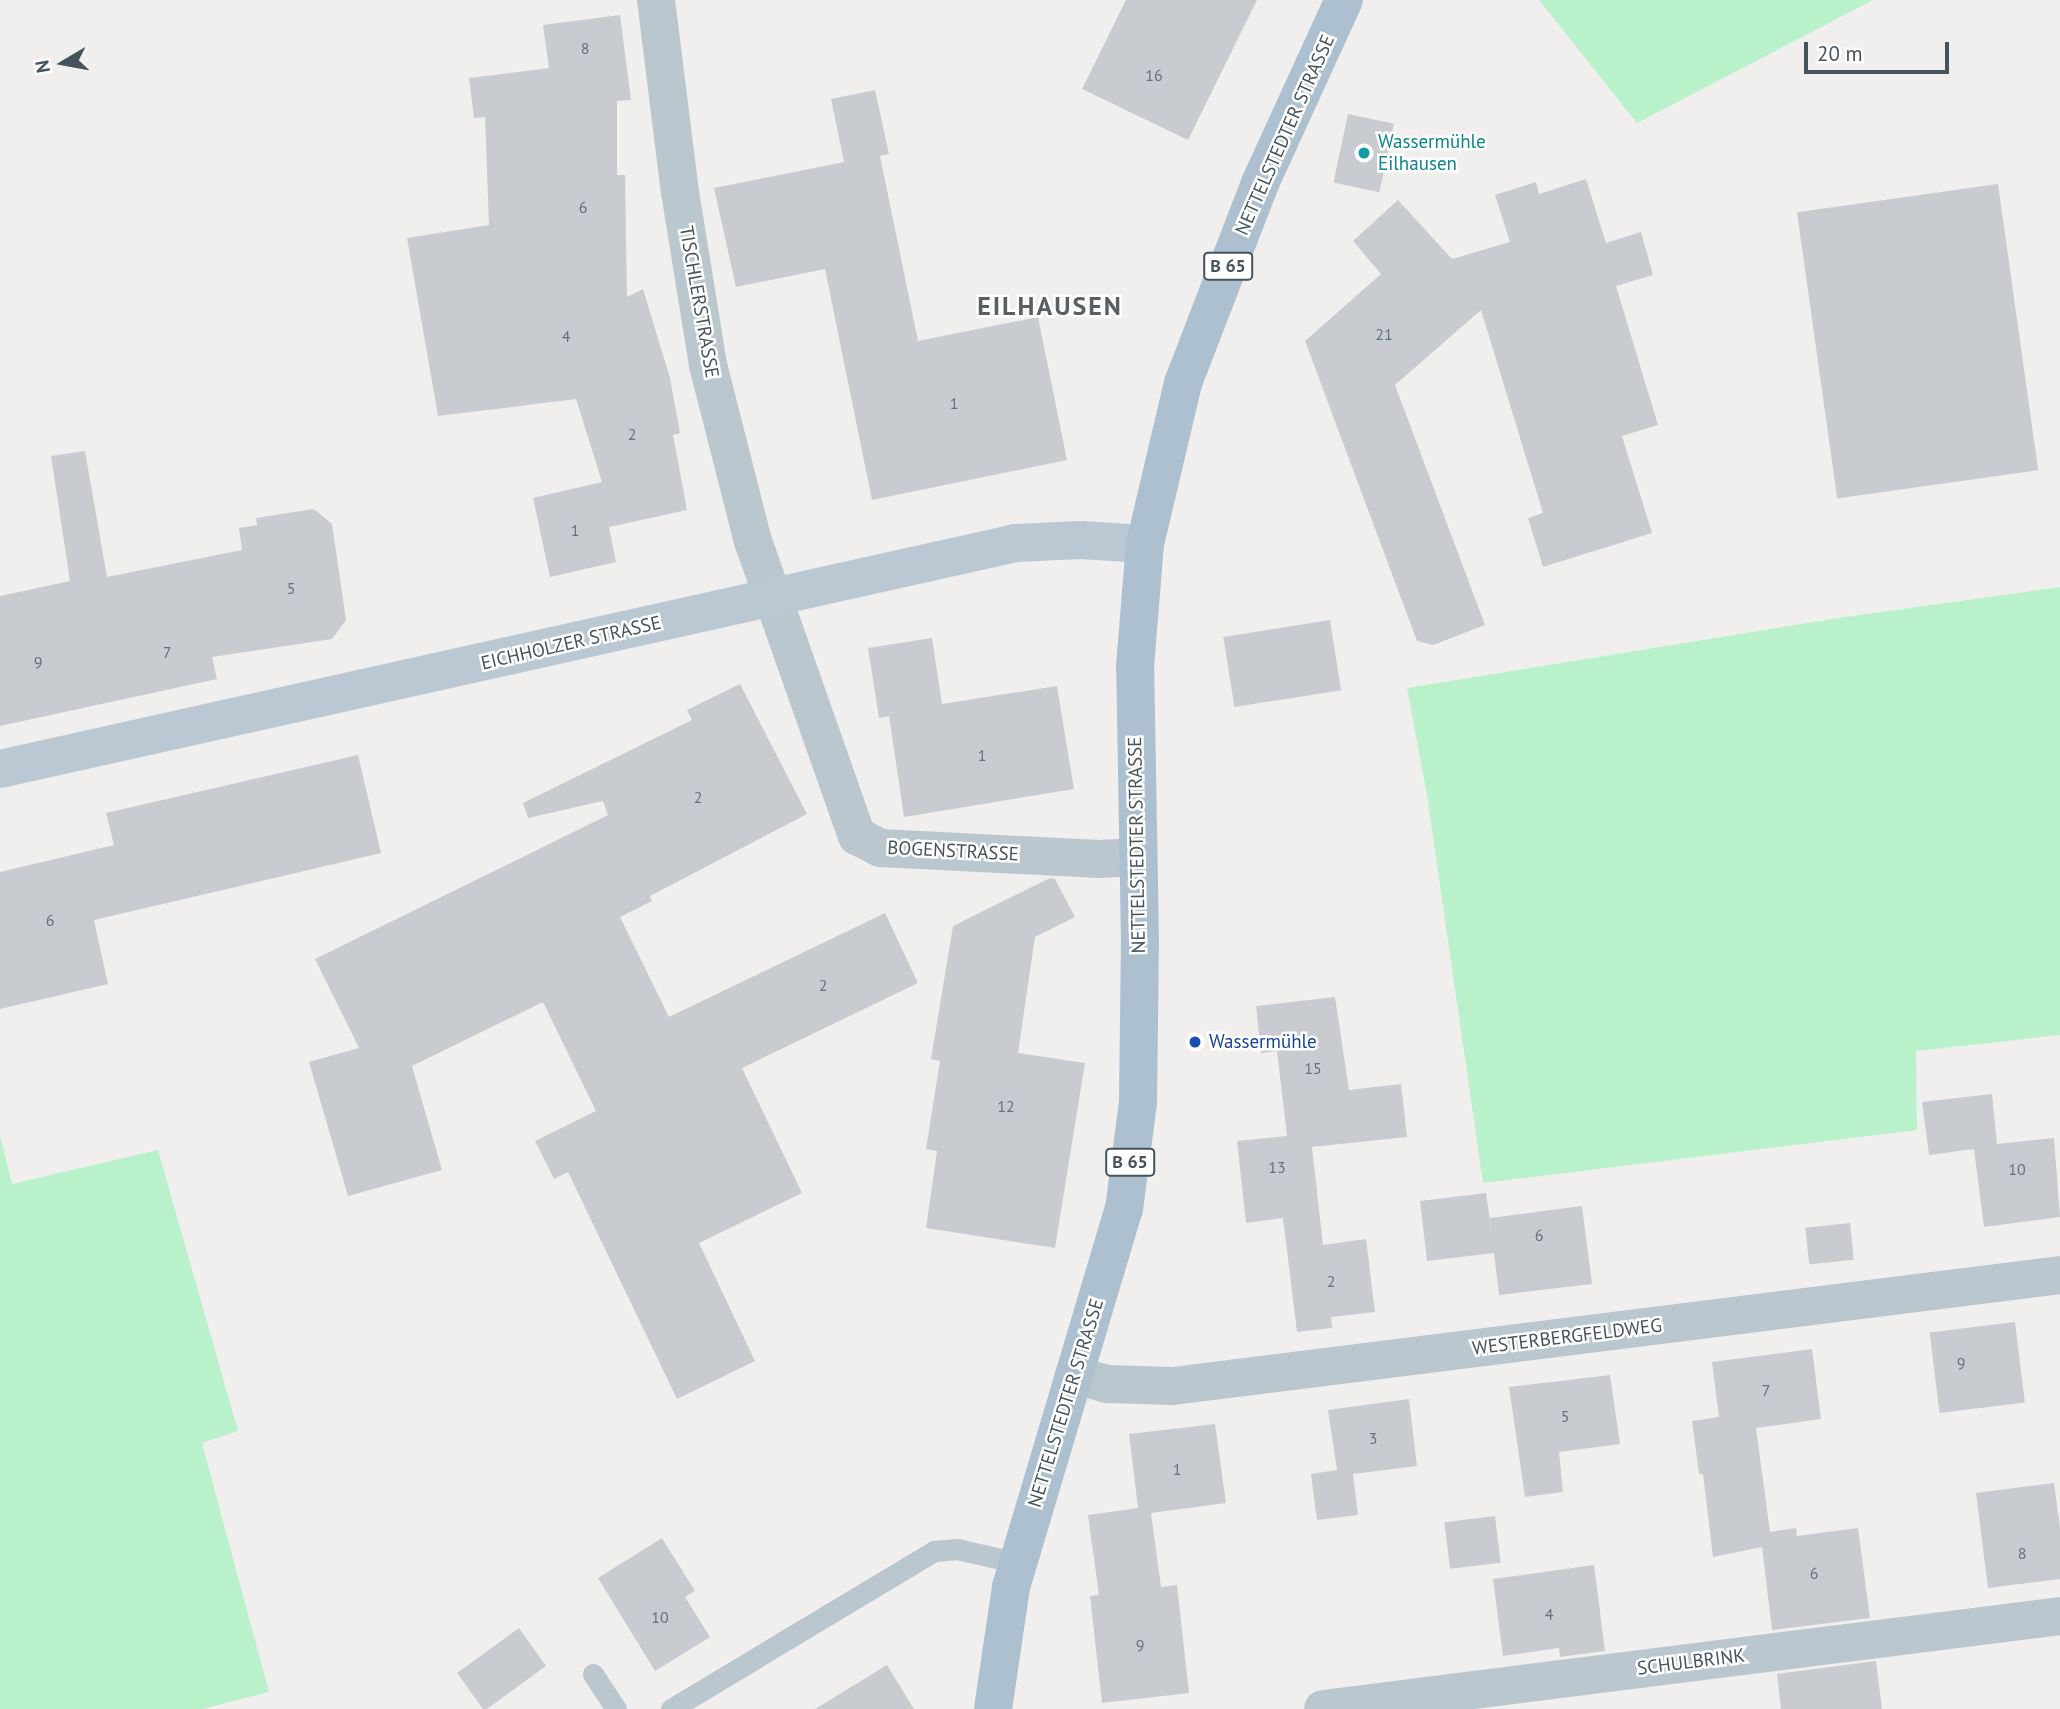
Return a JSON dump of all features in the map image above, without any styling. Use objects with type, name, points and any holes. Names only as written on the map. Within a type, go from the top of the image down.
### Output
[{"type":"main road","name":"NETTELSTEDTER STRASSE","points":[[993,1709],[1011,1587],[1124,1209],[1138,1102],[1140,942],[1136,857],[1135,667],[1145,544],[1183,383],[1261,181],[1345,0]]},
{"type":"street","name":"TISCHLERSTRASSE","points":[[656,0],[680,192],[708,365],[753,541],[773,597]]},
{"type":"street","name":"EICHHOLZER STRASSE","points":[[0,769],[1016,543],[1080,540],[1145,544]]},
{"type":"street","name":"BOGENSTRASSE","points":[[773,597],[857,836],[881,848],[1099,859],[1136,857]]},
{"type":"street","name":"WESTERBERGFELDWEG","points":[[1074,1375],[1107,1384],[1173,1386],[2060,1275]]},
{"type":"street","name":"SCHULBRINK","points":[[1323,1709],[2060,1616]]},
{"type":"lane","points":[[671,1709],[934,1551],[957,1549],[1018,1563]]},
{"type":"lane","points":[[593,1674],[616,1709]]},
{"type":"green space","points":[[1539,0],[1873,0],[1637,123]]},
{"type":"green space","points":[[2060,587],[2060,1035],[1916,1051],[1917,1130],[1483,1183],[1427,795],[1407,688],[1845,617]]},
{"type":"green space","points":[[0,1135],[12,1184],[158,1150],[238,1431],[202,1443],[269,1692],[203,1709],[0,1709]]},
{"type":"building","points":[[1126,0],[1257,0],[1188,140],[1082,89]]},
{"type":"building","points":[[620,15],[631,100],[617,101],[617,175],[625,175],[627,297],[643,289],[670,378],[680,433],[673,435],[687,510],[609,527],[616,562],[550,577],[533,498],[602,482],[576,399],[438,416],[407,238],[489,225],[485,117],[474,118],[469,78],[549,68],[543,25]]},
{"type":"building","points":[[875,90],[889,154],[880,156],[918,341],[1038,317],[1067,460],[872,500],[825,269],[736,287],[714,188],[844,162],[831,99]]},
{"type":"building","name":"Wassermühle Eilhausen","points":[[1348,114],[1394,124],[1379,192],[1333,182]]},
{"type":"building","points":[[1586,179],[1606,243],[1641,232],[1653,275],[1616,286],[1658,425],[1622,436],[1652,533],[1543,567],[1528,518],[1543,513],[1481,310],[1395,385],[1485,625],[1433,645],[1417,641],[1305,341],[1381,274],[1353,241],[1398,200],[1452,259],[1510,242],[1495,195],[1536,182],[1539,194]]},
{"type":"building","points":[[1998,184],[2038,470],[1837,498],[1797,212]]},
{"type":"building","points":[[85,451],[107,577],[242,550],[239,528],[257,525],[256,518],[314,509],[332,524],[346,620],[332,639],[212,657],[217,679],[0,726],[0,596],[70,581],[51,456]]},
{"type":"building","points":[[1330,620],[1341,690],[1234,707],[1223,637]]},
{"type":"building","points":[[932,638],[942,704],[1057,686],[1074,789],[904,817],[889,716],[879,718],[868,648]]},
{"type":"building","points":[[740,684],[807,814],[650,896],[652,901],[620,917],[669,1017],[885,913],[918,983],[742,1068],[802,1193],[699,1243],[755,1361],[677,1399],[568,1172],[554,1179],[535,1141],[596,1111],[543,1002],[412,1066],[442,1170],[348,1196],[309,1062],[359,1048],[315,959],[608,815],[603,801],[528,818],[523,803],[692,720],[687,710]]},
{"type":"building","points":[[358,755],[381,853],[94,920],[108,984],[0,1009],[0,872],[114,845],[106,813]]},
{"type":"building","points":[[1050,878],[1055,879],[1075,917],[1035,937],[1018,1053],[1085,1063],[1055,1248],[926,1228],[937,1151],[926,1149],[940,1061],[931,1059],[953,926]]},
{"type":"building","points":[[1335,997],[1349,1090],[1401,1084],[1407,1137],[1312,1147],[1323,1245],[1366,1239],[1375,1312],[1331,1317],[1332,1328],[1297,1332],[1283,1218],[1246,1223],[1237,1141],[1287,1136],[1277,1051],[1261,1053],[1256,1006]]},
{"type":"building","points":[[1992,1094],[1997,1144],[2054,1138],[2060,1217],[1984,1227],[1974,1149],[1929,1155],[1922,1102]]},
{"type":"building","points":[[1486,1193],[1492,1233],[1490,1218],[1582,1206],[1592,1284],[1499,1295],[1494,1253],[1427,1261],[1420,1201]]},
{"type":"building","points":[[1850,1223],[1854,1260],[1809,1265],[1805,1228]]},
{"type":"building","points":[[2015,1322],[2025,1402],[1940,1413],[1930,1332]]},
{"type":"building","points":[[1812,1349],[1821,1419],[1756,1428],[1770,1532],[1796,1528],[1797,1536],[1858,1528],[1870,1618],[1772,1630],[1762,1547],[1713,1557],[1703,1474],[1699,1474],[1692,1421],[1719,1417],[1712,1362]]},
{"type":"building","points":[[1610,1375],[1620,1444],[1559,1452],[1563,1492],[1525,1497],[1509,1387]]},
{"type":"building","points":[[1409,1399],[1417,1466],[1353,1474],[1358,1515],[1317,1520],[1311,1474],[1337,1470],[1328,1410]]},
{"type":"building","points":[[1215,1424],[1226,1503],[1151,1513],[1161,1587],[1177,1585],[1189,1693],[1102,1703],[1090,1596],[1099,1595],[1088,1515],[1138,1508],[1129,1434]]},
{"type":"building","points":[[2054,1483],[2060,1527],[2060,1579],[1988,1588],[1976,1493]]},
{"type":"building","points":[[1495,1516],[1501,1563],[1450,1569],[1444,1522]]},
{"type":"building","points":[[662,1538],[695,1591],[685,1597],[710,1637],[655,1671],[598,1578]]},
{"type":"building","points":[[1594,1565],[1605,1651],[1560,1657],[1559,1648],[1503,1656],[1493,1579]]},
{"type":"building","points":[[519,1628],[546,1666],[487,1709],[483,1709],[457,1673]]},
{"type":"building","points":[[1876,1661],[1882,1709],[1781,1709],[1777,1674]]},
{"type":"building","points":[[887,1665],[914,1709],[815,1709]]},
{"type":"place","name":"Wassermühle Eilhausen","points":[[1364,153]]},
{"type":"place","name":"Wassermühle","points":[[1195,1042]]},
{"type":"district","name":"EILHAUSEN","points":[[1050,306]]}]
